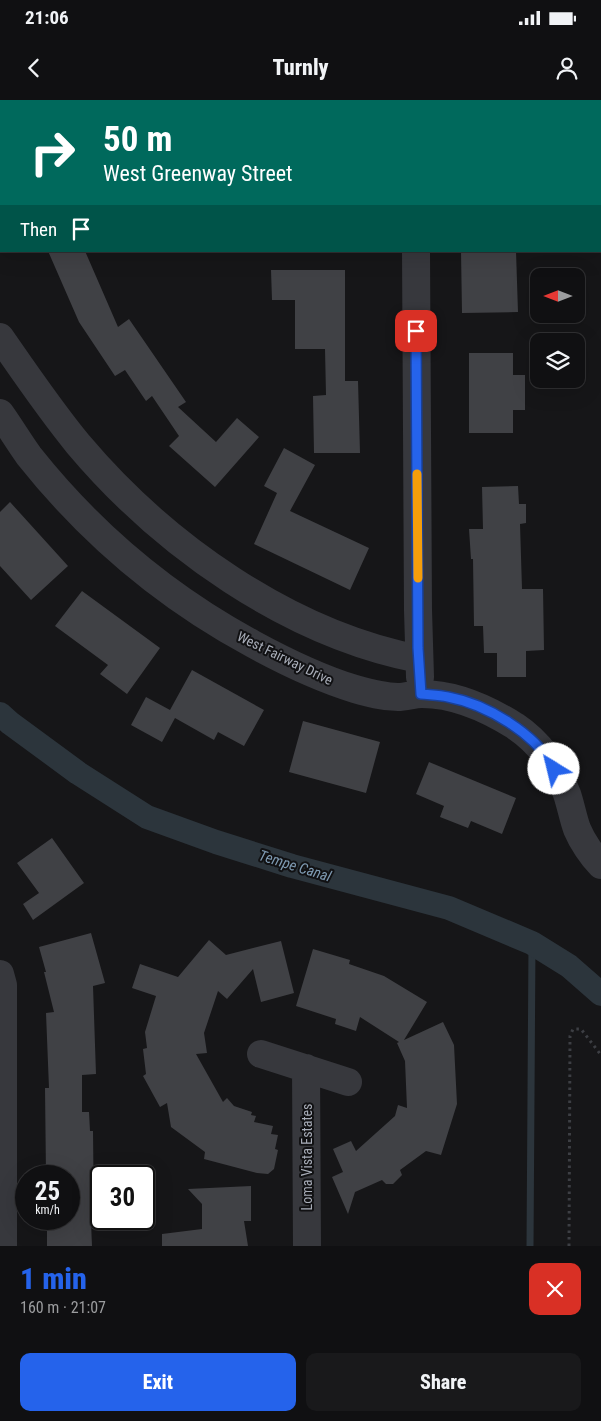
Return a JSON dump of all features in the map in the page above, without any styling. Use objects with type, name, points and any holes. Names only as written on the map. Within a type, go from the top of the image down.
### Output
[{"type":"street","points":[[416,252],[419,659],[421,694]]},
{"type":"street","points":[[0,337],[78,444],[145,513],[178,542],[222,574],[300,619],[368,645],[419,659]]},
{"type":"street","name":"West Fairway Drive","points":[[0,413],[28,454],[81,515],[141,570],[179,600],[223,627],[316,676],[378,696],[399,697],[421,694],[450,697],[479,707],[516,727],[548,756],[567,794],[577,830],[601,865]]},
{"type":"street","points":[[0,974],[3,985],[3,1246]]},
{"type":"street","points":[[261,1054],[348,1082]]},
{"type":"street","name":"Loma Vista Estates","points":[[306,1068],[307,1246]]},
{"type":"path","points":[[569,1246],[570,1036],[573,1029],[581,1029],[601,1055]]},
{"type":"building","points":[[48,252],[85,252],[118,327],[129,319],[186,402],[178,407],[216,442],[237,418],[259,437],[215,487],[169,446],[179,436],[152,396],[146,401],[125,370],[115,376],[79,322]]},
{"type":"building","points":[[461,252],[516,252],[518,312],[462,313]]},
{"type":"building","points":[[271,270],[345,270],[345,381],[358,381],[360,453],[314,453],[313,396],[326,395],[325,349],[295,349],[295,300],[272,300]]},
{"type":"building","points":[[469,353],[513,353],[513,375],[525,375],[525,410],[513,410],[513,433],[469,433]]},
{"type":"building","points":[[284,448],[315,465],[290,511],[369,548],[350,590],[254,544],[277,493],[264,486]]},
{"type":"building","points":[[518,486],[519,504],[526,504],[526,523],[520,524],[522,589],[543,589],[544,650],[526,651],[526,677],[497,677],[497,653],[484,653],[483,626],[474,626],[473,559],[471,559],[469,529],[483,529],[482,487]]},
{"type":"building","points":[[10,502],[68,566],[31,600],[0,566],[0,512]]},
{"type":"building","points":[[82,591],[160,648],[127,694],[100,674],[108,665],[55,626]]},
{"type":"building","points":[[192,670],[264,710],[244,746],[218,732],[214,740],[175,718],[162,742],[131,725],[146,697],[170,710]]},
{"type":"building","points":[[303,721],[380,742],[366,793],[289,772]]},
{"type":"building","points":[[429,762],[516,798],[502,834],[471,821],[468,828],[440,817],[444,806],[416,794]]},
{"type":"building","points":[[52,838],[84,883],[33,920],[23,904],[39,893],[17,863]]},
{"type":"building","points":[[91,933],[105,983],[93,986],[96,1074],[82,1075],[82,1112],[89,1112],[90,1131],[93,1131],[93,1165],[90,1165],[90,1230],[92,1246],[47,1246],[47,1230],[80,1230],[80,1165],[46,1165],[45,1088],[49,1088],[46,1013],[54,1012],[39,947]]},
{"type":"building","points":[[209,940],[226,955],[281,941],[294,993],[261,1002],[253,969],[227,999],[218,991],[204,1033],[207,1053],[196,1054],[223,1102],[227,1098],[234,1106],[252,1112],[251,1115],[256,1116],[254,1122],[273,1126],[271,1134],[278,1135],[275,1149],[278,1150],[274,1169],[268,1174],[257,1173],[204,1159],[205,1152],[171,1127],[167,1103],[160,1107],[143,1076],[146,1074],[143,1049],[147,1048],[145,1032],[156,996],[132,988],[140,964],[178,977]]},
{"type":"building","points":[[313,949],[350,960],[349,964],[384,976],[427,1002],[404,1040],[443,1022],[454,1045],[457,1104],[441,1155],[426,1151],[400,1170],[402,1175],[393,1184],[386,1184],[382,1180],[355,1192],[348,1214],[332,1177],[343,1172],[333,1149],[351,1141],[356,1151],[395,1116],[398,1105],[407,1108],[405,1061],[397,1043],[399,1042],[360,1017],[356,1031],[335,1024],[336,1019],[296,1006]]},
{"type":"building","points":[[251,1186],[251,1221],[244,1221],[248,1246],[162,1246],[162,1234],[202,1229],[202,1204],[188,1189]]},
{"type":"waterway","name":"Tempe Canal","points":[[0,714],[78,773],[147,817],[216,842],[292,866],[449,908],[532,943],[569,966],[601,994]]},
{"type":"waterway","points":[[530,1246],[532,943]]},
{"type":"slow traffic","points":[[417,474],[418,578]]},
{"type":"route","points":[[416,331],[418,648],[421,694],[450,697],[479,707],[516,727],[548,756],[554,769]]}]
